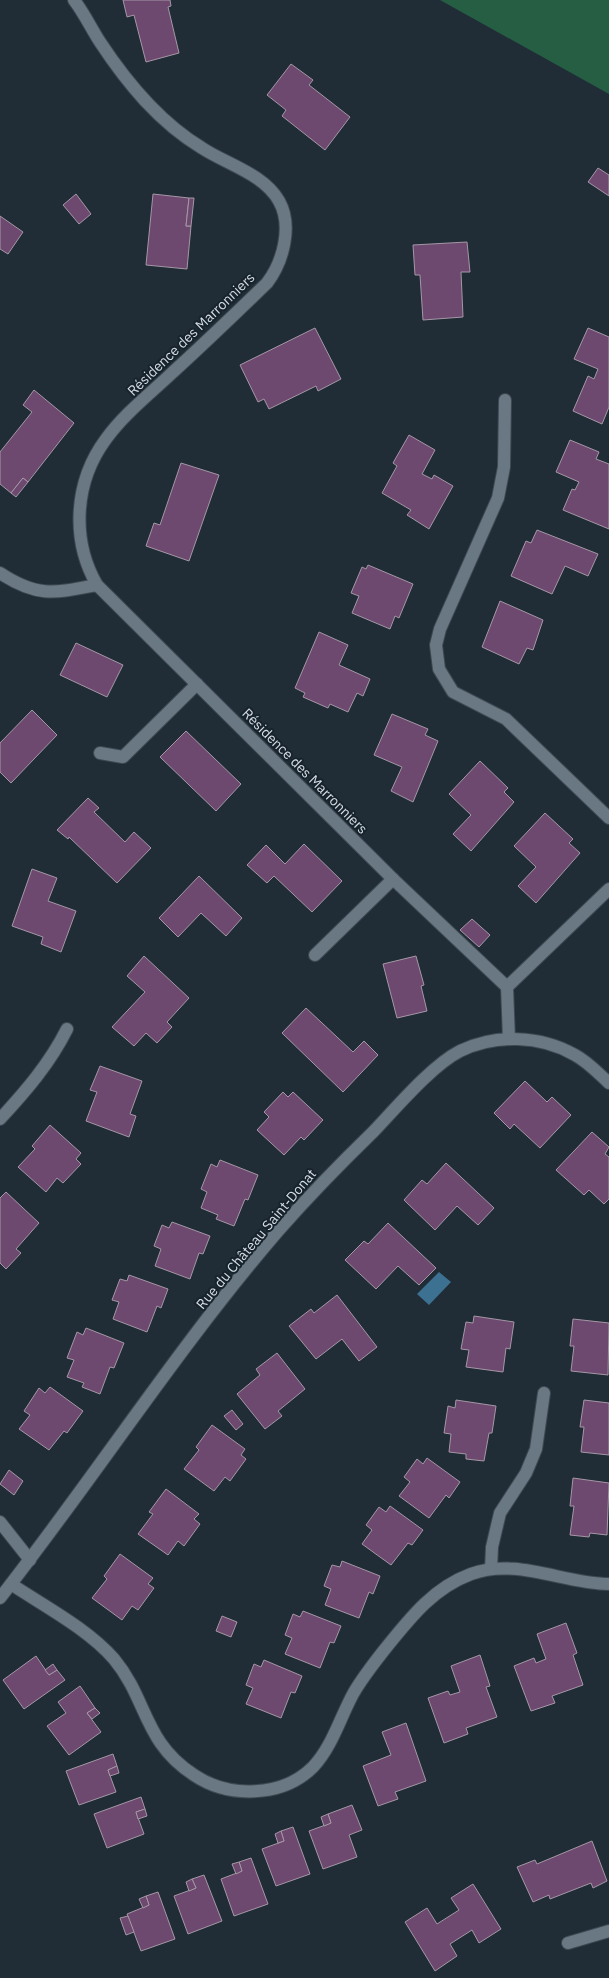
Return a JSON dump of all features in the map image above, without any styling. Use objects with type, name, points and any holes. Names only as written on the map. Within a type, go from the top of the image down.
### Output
[{"type":"street","name":"Résidence des Marronniers","points":[[74,0],[119,69],[149,106],[200,148],[244,171],[273,191],[281,203],[285,230],[280,259],[275,273],[267,283],[117,426],[95,457],[82,491],[79,528],[86,563],[97,586],[393,879],[507,987]]},
{"type":"street","points":[[505,400],[502,484],[498,498],[440,629],[436,645],[439,669],[453,692],[506,719],[609,818]]},
{"type":"street","points":[[0,573],[24,587],[38,592],[57,592],[97,586]]},
{"type":"street","points":[[100,753],[122,757],[197,684]]},
{"type":"street","points":[[315,955],[393,879]]},
{"type":"street","points":[[509,1039],[507,987],[609,889]]},
{"type":"street","points":[[0,1119],[56,1052],[67,1030]]},
{"type":"street","name":"Rue du Château Saint-Donat","points":[[0,1598],[196,1334],[277,1232],[317,1187],[446,1060],[472,1046],[509,1039],[549,1044],[564,1049],[584,1061],[609,1083]]},
{"type":"street","points":[[491,1570],[492,1547],[500,1513],[526,1473],[536,1449],[544,1393]]},
{"type":"street","points":[[0,1522],[30,1560]]},
{"type":"street","points":[[11,1584],[101,1645],[128,1679],[160,1744],[176,1761],[202,1779],[224,1789],[246,1792],[271,1789],[295,1780],[312,1768],[327,1750],[353,1693],[368,1671],[414,1613],[431,1597],[453,1582],[472,1573],[517,1569],[609,1584]]},
{"type":"street","points":[[568,1943],[609,1931]]},
{"type":"green space","points":[[440,0],[609,0],[609,94]]},
{"type":"water","points":[[439,1272],[451,1282],[429,1305],[417,1294]]},
{"type":"building","points":[[123,0],[170,0],[171,6],[168,7],[179,53],[146,62],[134,15],[127,17]]},
{"type":"building","points":[[291,64],[313,80],[309,85],[350,117],[325,150],[282,116],[286,110],[267,95]]},
{"type":"building","points":[[598,168],[609,175],[609,196],[588,182]]},
{"type":"building","points":[[76,194],[91,214],[79,224],[63,205]]},
{"type":"building","points":[[153,194],[189,198],[186,226],[191,226],[187,269],[146,265]]},
{"type":"building","points":[[189,198],[194,198],[191,226],[186,226]]},
{"type":"building","points":[[0,216],[23,232],[8,254],[0,249]]},
{"type":"building","points":[[467,242],[470,272],[461,272],[463,317],[423,320],[420,275],[415,275],[413,245]]},
{"type":"building","points":[[315,328],[341,379],[318,391],[316,386],[269,409],[264,399],[258,402],[240,365]]},
{"type":"building","points":[[588,328],[609,337],[609,407],[602,424],[573,411],[588,376],[594,379],[598,369],[574,359]]},
{"type":"building","points":[[34,390],[74,423],[28,482],[23,478],[11,493],[0,484],[0,452],[32,412],[23,405]]},
{"type":"building","points":[[409,435],[435,450],[422,474],[432,479],[434,475],[453,486],[429,529],[407,515],[411,510],[382,493],[397,466],[393,463]]},
{"type":"building","points":[[570,440],[599,452],[596,459],[609,464],[609,529],[563,510],[572,489],[575,490],[579,482],[556,472]]},
{"type":"building","points":[[181,463],[219,475],[189,561],[146,546],[154,523],[160,525]]},
{"type":"building","points":[[23,478],[28,482],[16,497],[11,493]]},
{"type":"building","points":[[537,530],[598,554],[588,576],[565,566],[552,594],[511,576],[526,541],[531,543]]},
{"type":"building","points":[[368,565],[413,584],[399,618],[395,616],[390,629],[352,613],[359,596],[351,593],[362,567],[366,569]]},
{"type":"building","points":[[500,601],[543,620],[533,650],[527,648],[519,664],[482,647]]},
{"type":"building","points":[[319,632],[348,645],[339,665],[370,679],[363,696],[357,693],[348,712],[330,704],[328,708],[303,697],[305,693],[295,688]]},
{"type":"building","points":[[76,643],[123,665],[107,697],[60,675]]},
{"type":"building","points":[[32,710],[57,735],[11,783],[0,772],[0,743]]},
{"type":"building","points":[[392,714],[428,729],[425,735],[438,741],[413,802],[391,791],[402,767],[374,755]]},
{"type":"building","points":[[186,731],[241,784],[216,811],[160,757]]},
{"type":"building","points":[[480,761],[508,788],[504,792],[514,802],[471,851],[453,834],[471,815],[449,794]]},
{"type":"building","points":[[88,798],[99,808],[94,812],[125,842],[134,832],[151,848],[117,883],[69,837],[68,839],[57,830]]},
{"type":"building","points":[[545,813],[573,839],[569,843],[580,853],[536,903],[518,886],[536,867],[514,846]]},
{"type":"building","points":[[304,844],[342,881],[312,912],[274,876],[267,883],[247,865],[266,845],[285,864]]},
{"type":"building","points":[[32,869],[57,878],[48,901],[76,911],[61,952],[41,944],[43,937],[12,926]]},
{"type":"building","points":[[199,876],[242,918],[226,936],[201,913],[178,937],[159,918]]},
{"type":"building","points":[[472,919],[490,935],[479,947],[460,930]]},
{"type":"building","points":[[144,956],[189,998],[167,1022],[172,1027],[157,1043],[146,1033],[134,1046],[112,1027],[145,992],[127,976]]},
{"type":"building","points":[[416,956],[424,985],[421,986],[427,1011],[397,1018],[383,964]]},
{"type":"building","points":[[306,1008],[353,1052],[364,1041],[378,1055],[343,1092],[282,1033]]},
{"type":"building","points":[[100,1066],[142,1081],[130,1114],[136,1116],[129,1137],[86,1121],[97,1092],[90,1090]]},
{"type":"building","points":[[525,1081],[547,1102],[552,1097],[571,1115],[540,1148],[514,1124],[510,1129],[494,1113]]},
{"type":"building","points":[[283,1092],[288,1097],[293,1092],[323,1120],[304,1140],[301,1137],[284,1155],[257,1130],[269,1117],[264,1112]]},
{"type":"building","points":[[50,1125],[81,1153],[76,1159],[81,1164],[63,1183],[57,1178],[46,1192],[18,1167],[35,1149],[32,1146]]},
{"type":"building","points":[[592,1132],[609,1147],[605,1154],[609,1157],[609,1199],[604,1204],[589,1190],[584,1195],[556,1170]]},
{"type":"building","points":[[220,1160],[258,1175],[248,1200],[245,1199],[234,1226],[216,1219],[218,1215],[201,1208],[207,1192],[201,1189],[211,1164],[217,1167]]},
{"type":"building","points":[[446,1163],[494,1208],[478,1225],[457,1206],[435,1230],[404,1200],[422,1180],[427,1184]]},
{"type":"building","points":[[6,1192],[39,1223],[16,1249],[21,1253],[6,1269],[0,1263],[0,1198]]},
{"type":"building","points":[[172,1222],[210,1236],[203,1254],[199,1253],[190,1279],[155,1266],[161,1249],[154,1246],[162,1225],[169,1228]]},
{"type":"building","points":[[388,1223],[436,1268],[419,1285],[398,1266],[376,1289],[345,1260],[364,1241],[368,1244]]},
{"type":"building","points":[[129,1275],[168,1289],[161,1308],[157,1306],[147,1332],[113,1319],[119,1302],[112,1300],[120,1279],[127,1281]]},
{"type":"building","points":[[337,1295],[377,1347],[359,1361],[342,1339],[316,1359],[289,1326],[311,1309],[314,1313]]},
{"type":"building","points":[[474,1316],[514,1322],[510,1349],[506,1348],[503,1372],[466,1367],[469,1350],[461,1349],[466,1322],[473,1323]]},
{"type":"building","points":[[573,1319],[609,1323],[608,1375],[571,1371],[574,1346],[570,1346]]},
{"type":"building","points":[[86,1328],[124,1343],[114,1368],[110,1367],[100,1394],[82,1387],[84,1383],[67,1377],[74,1360],[67,1358],[77,1332],[83,1335]]},
{"type":"building","points":[[277,1353],[305,1389],[278,1411],[282,1416],[265,1429],[237,1394],[260,1375],[256,1369]]},
{"type":"building","points":[[50,1387],[83,1411],[67,1433],[64,1431],[49,1450],[19,1429],[30,1415],[24,1411],[39,1388],[45,1393]]},
{"type":"building","points":[[456,1400],[496,1406],[492,1433],[489,1433],[484,1461],[466,1459],[466,1454],[449,1452],[451,1434],[444,1433],[448,1406],[455,1408]]},
{"type":"building","points":[[584,1400],[609,1403],[609,1455],[581,1452],[584,1427],[580,1427]]},
{"type":"building","points":[[232,1410],[243,1424],[236,1430],[224,1416]]},
{"type":"building","points":[[212,1425],[245,1449],[241,1455],[246,1459],[230,1481],[225,1477],[214,1491],[184,1469],[199,1450],[196,1447]]},
{"type":"building","points":[[427,1458],[460,1482],[449,1498],[446,1495],[429,1518],[399,1496],[410,1482],[404,1477],[417,1459],[423,1464]]},
{"type":"building","points":[[9,1470],[23,1481],[14,1495],[0,1484]]},
{"type":"building","points":[[573,1478],[609,1483],[607,1535],[590,1533],[589,1537],[570,1535],[574,1506],[570,1506]]},
{"type":"building","points":[[166,1489],[199,1514],[194,1519],[200,1524],[184,1546],[178,1541],[168,1555],[138,1534],[153,1514],[149,1512]]},
{"type":"building","points":[[390,1506],[423,1530],[412,1545],[408,1543],[391,1565],[362,1544],[372,1530],[366,1525],[379,1507],[386,1512]]},
{"type":"building","points":[[120,1554],[153,1578],[148,1584],[154,1588],[138,1610],[132,1606],[122,1620],[92,1598],[107,1579],[104,1576]]},
{"type":"building","points":[[342,1561],[380,1576],[373,1594],[369,1592],[359,1618],[325,1605],[331,1589],[324,1586],[332,1565],[340,1567]]},
{"type":"building","points":[[303,1611],[341,1626],[334,1643],[330,1642],[320,1668],[285,1654],[292,1638],[285,1635],[293,1614],[300,1617]]},
{"type":"building","points":[[222,1616],[237,1622],[231,1637],[216,1631]]},
{"type":"building","points":[[566,1623],[577,1653],[573,1655],[583,1685],[552,1696],[555,1703],[531,1711],[514,1666],[534,1658],[536,1663],[546,1659],[537,1634]]},
{"type":"building","points":[[480,1655],[490,1686],[486,1687],[497,1717],[466,1728],[468,1734],[444,1743],[428,1698],[448,1691],[450,1695],[460,1692],[451,1666]]},
{"type":"building","points":[[36,1656],[49,1675],[57,1670],[65,1680],[24,1709],[3,1680]]},
{"type":"building","points":[[264,1660],[302,1676],[295,1693],[291,1692],[281,1718],[246,1704],[253,1688],[246,1685],[254,1664],[261,1667]]},
{"type":"building","points":[[53,1664],[57,1670],[49,1675],[45,1670]]},
{"type":"building","points":[[80,1686],[95,1708],[87,1713],[101,1732],[69,1755],[47,1726],[66,1713],[58,1702]]},
{"type":"building","points":[[95,1708],[100,1713],[92,1719],[87,1713]]},
{"type":"building","points":[[406,1723],[426,1781],[395,1792],[398,1799],[378,1806],[363,1766],[391,1755],[382,1732]]},
{"type":"building","points":[[113,1754],[117,1766],[108,1770],[116,1792],[79,1805],[66,1771]]},
{"type":"building","points":[[117,1766],[119,1773],[110,1776],[108,1770]]},
{"type":"building","points":[[141,1797],[145,1809],[136,1812],[144,1834],[107,1848],[94,1814]]},
{"type":"building","points":[[352,1805],[362,1830],[349,1835],[357,1857],[323,1869],[309,1831],[331,1823],[328,1814]]},
{"type":"building","points":[[145,1809],[147,1816],[138,1819],[136,1812]]},
{"type":"building","points":[[328,1814],[331,1823],[324,1826],[321,1817]]},
{"type":"building","points":[[293,1827],[310,1874],[276,1886],[262,1849],[284,1841],[281,1831]]},
{"type":"building","points":[[281,1831],[284,1841],[278,1843],[275,1834]]},
{"type":"building","points":[[592,1841],[607,1881],[593,1888],[591,1883],[550,1899],[549,1895],[533,1902],[517,1867],[535,1860],[537,1864]]},
{"type":"building","points":[[251,1858],[268,1904],[234,1916],[221,1879],[242,1871],[239,1862]]},
{"type":"building","points":[[239,1862],[242,1871],[236,1874],[232,1864]]},
{"type":"building","points":[[204,1875],[222,1921],[188,1934],[174,1896],[196,1888],[192,1879]]},
{"type":"building","points":[[192,1879],[196,1888],[189,1891],[186,1882]]},
{"type":"building","points":[[473,1884],[501,1929],[479,1943],[472,1930],[450,1944],[457,1956],[435,1971],[405,1922],[427,1908],[437,1924],[459,1910],[451,1898]]},
{"type":"building","points":[[158,1892],[175,1939],[141,1951],[127,1914],[149,1905],[146,1896]]},
{"type":"building","points":[[146,1896],[149,1905],[143,1908],[139,1899]]},
{"type":"building","points":[[128,1916],[134,1932],[126,1935],[120,1918]]}]
